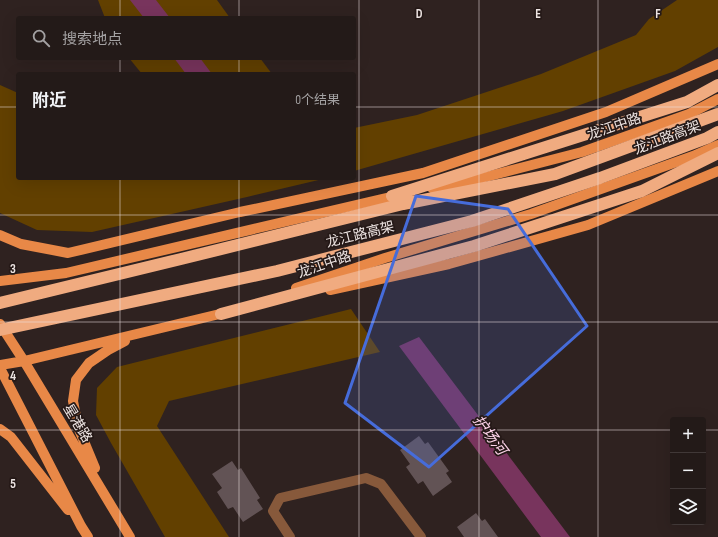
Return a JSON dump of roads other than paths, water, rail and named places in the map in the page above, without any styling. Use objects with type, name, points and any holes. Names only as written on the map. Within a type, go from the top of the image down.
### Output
[{"type":"highway","points":[[392,196],[687,102],[718,85]]},
{"type":"highway","name":"龙江路高架","points":[[0,303],[403,204],[555,174],[718,114]]},
{"type":"highway","name":"龙江路高架","points":[[0,330],[277,271],[472,221],[600,178],[707,138],[718,132]]},
{"type":"highway","points":[[221,314],[474,246],[642,191],[718,153]]},
{"type":"main road","points":[[0,235],[21,244],[68,253],[240,212],[423,172],[606,112],[718,64]]},
{"type":"main road","name":"龙江中路","points":[[0,281],[66,273],[392,196],[474,180],[582,152],[689,114],[718,99]]},
{"type":"main road","name":"龙江中路","points":[[0,367],[221,314],[385,258],[531,214],[694,156],[718,145]]},
{"type":"main road","points":[[221,314],[449,264],[588,225],[718,171]]},
{"type":"main road","name":"星港路","points":[[0,324],[24,361],[130,537]]},
{"type":"main road","points":[[107,498],[78,427],[73,401],[76,380],[89,363],[108,350],[145,332]]},
{"type":"main road","points":[[0,367],[88,537]]},
{"type":"main road","points":[[0,429],[11,437],[81,526]]},
{"type":"lane","points":[[290,537],[273,511],[280,498],[366,478],[381,484],[421,537]]},
{"type":"water","points":[[130,0],[156,0],[168,16],[142,16]]},
{"type":"water","points":[[176,60],[202,60],[210,72],[184,72]]},
{"type":"water","name":"护场河","points":[[419,337],[570,537],[541,537],[399,346]]}]
